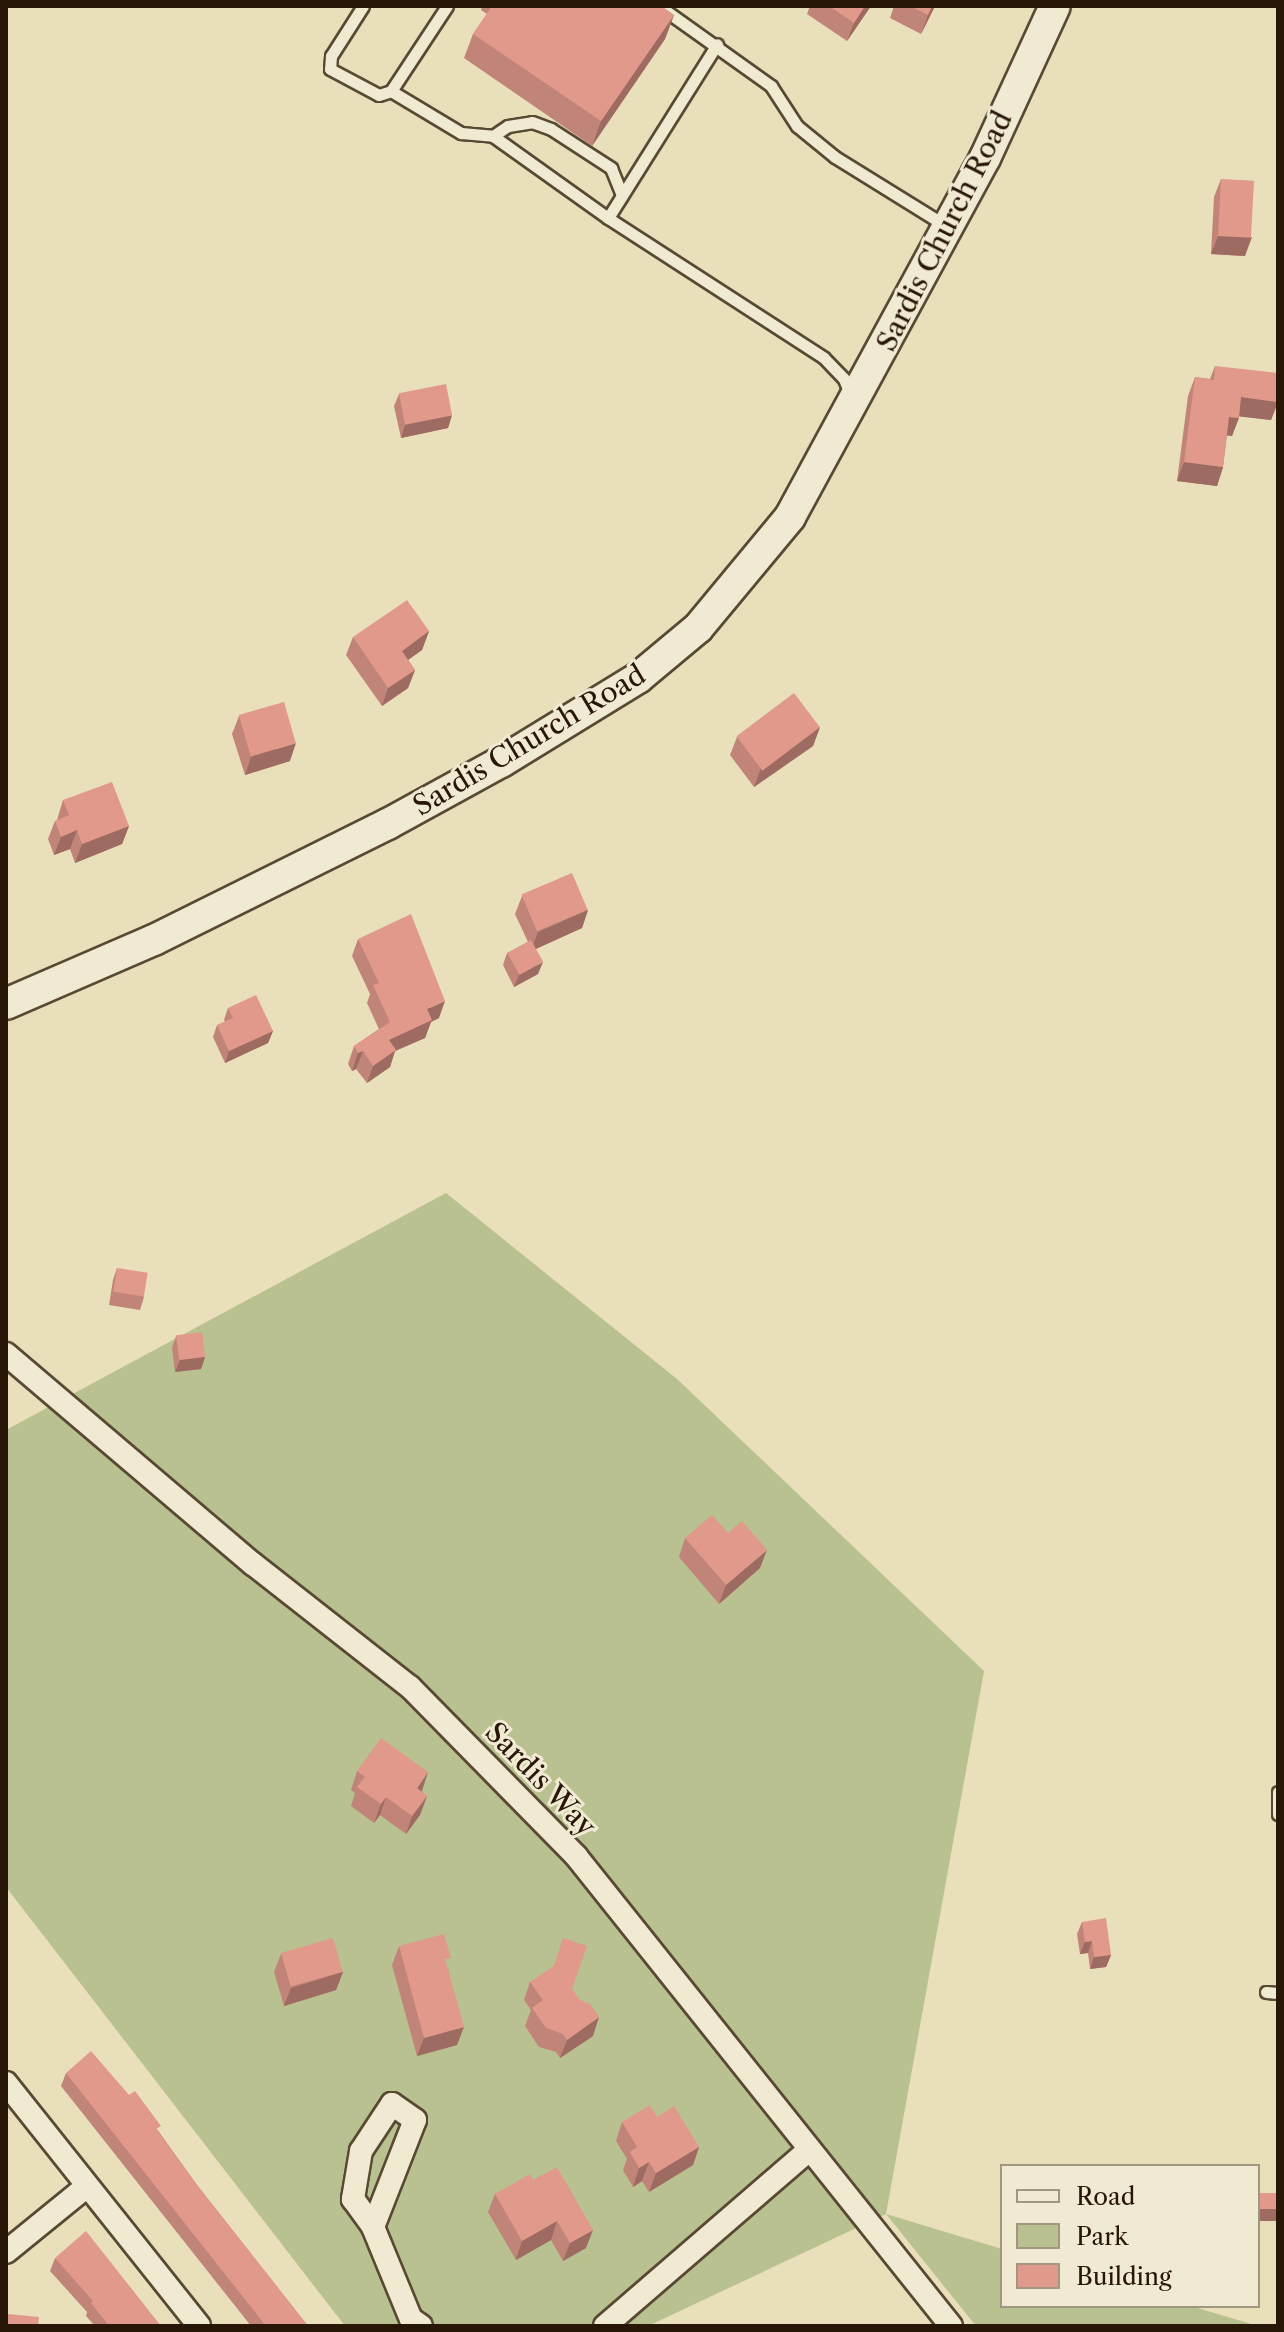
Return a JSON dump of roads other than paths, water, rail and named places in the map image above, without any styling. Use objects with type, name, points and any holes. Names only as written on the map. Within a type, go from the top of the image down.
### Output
[{"type":"street","name":"Sardis Church Road","points":[[6,1004],[154,940],[388,824],[501,762],[638,678],[698,628],[790,517],[985,158],[1055,6]]},
{"type":"street","name":"Sardis Way","points":[[6,1354],[253,1564],[410,1687],[576,1856],[753,2074],[808,2151],[951,2326]]},
{"type":"street","points":[[6,2083],[199,2326]]},
{"type":"street","points":[[373,2227],[415,2120],[392,2104],[361,2151],[353,2199],[373,2227],[411,2319],[421,2326]]},
{"type":"street","points":[[605,2326],[808,2151]]},
{"type":"street","points":[[6,2252],[86,2187]]},
{"type":"lane","points":[[363,6],[331,56],[330,69],[379,95],[391,91],[447,6]]},
{"type":"lane","points":[[659,6],[717,44],[771,86],[797,126],[835,157],[948,227]]},
{"type":"lane","points":[[608,218],[717,44]]},
{"type":"lane","points":[[391,91],[461,133],[493,136],[608,218],[824,358],[844,379],[854,402]]},
{"type":"lane","points":[[493,136],[508,126],[532,122],[551,129],[611,168],[622,195]]},
{"type":"lane","points":[[1278,1792],[1278,1814]]}]
